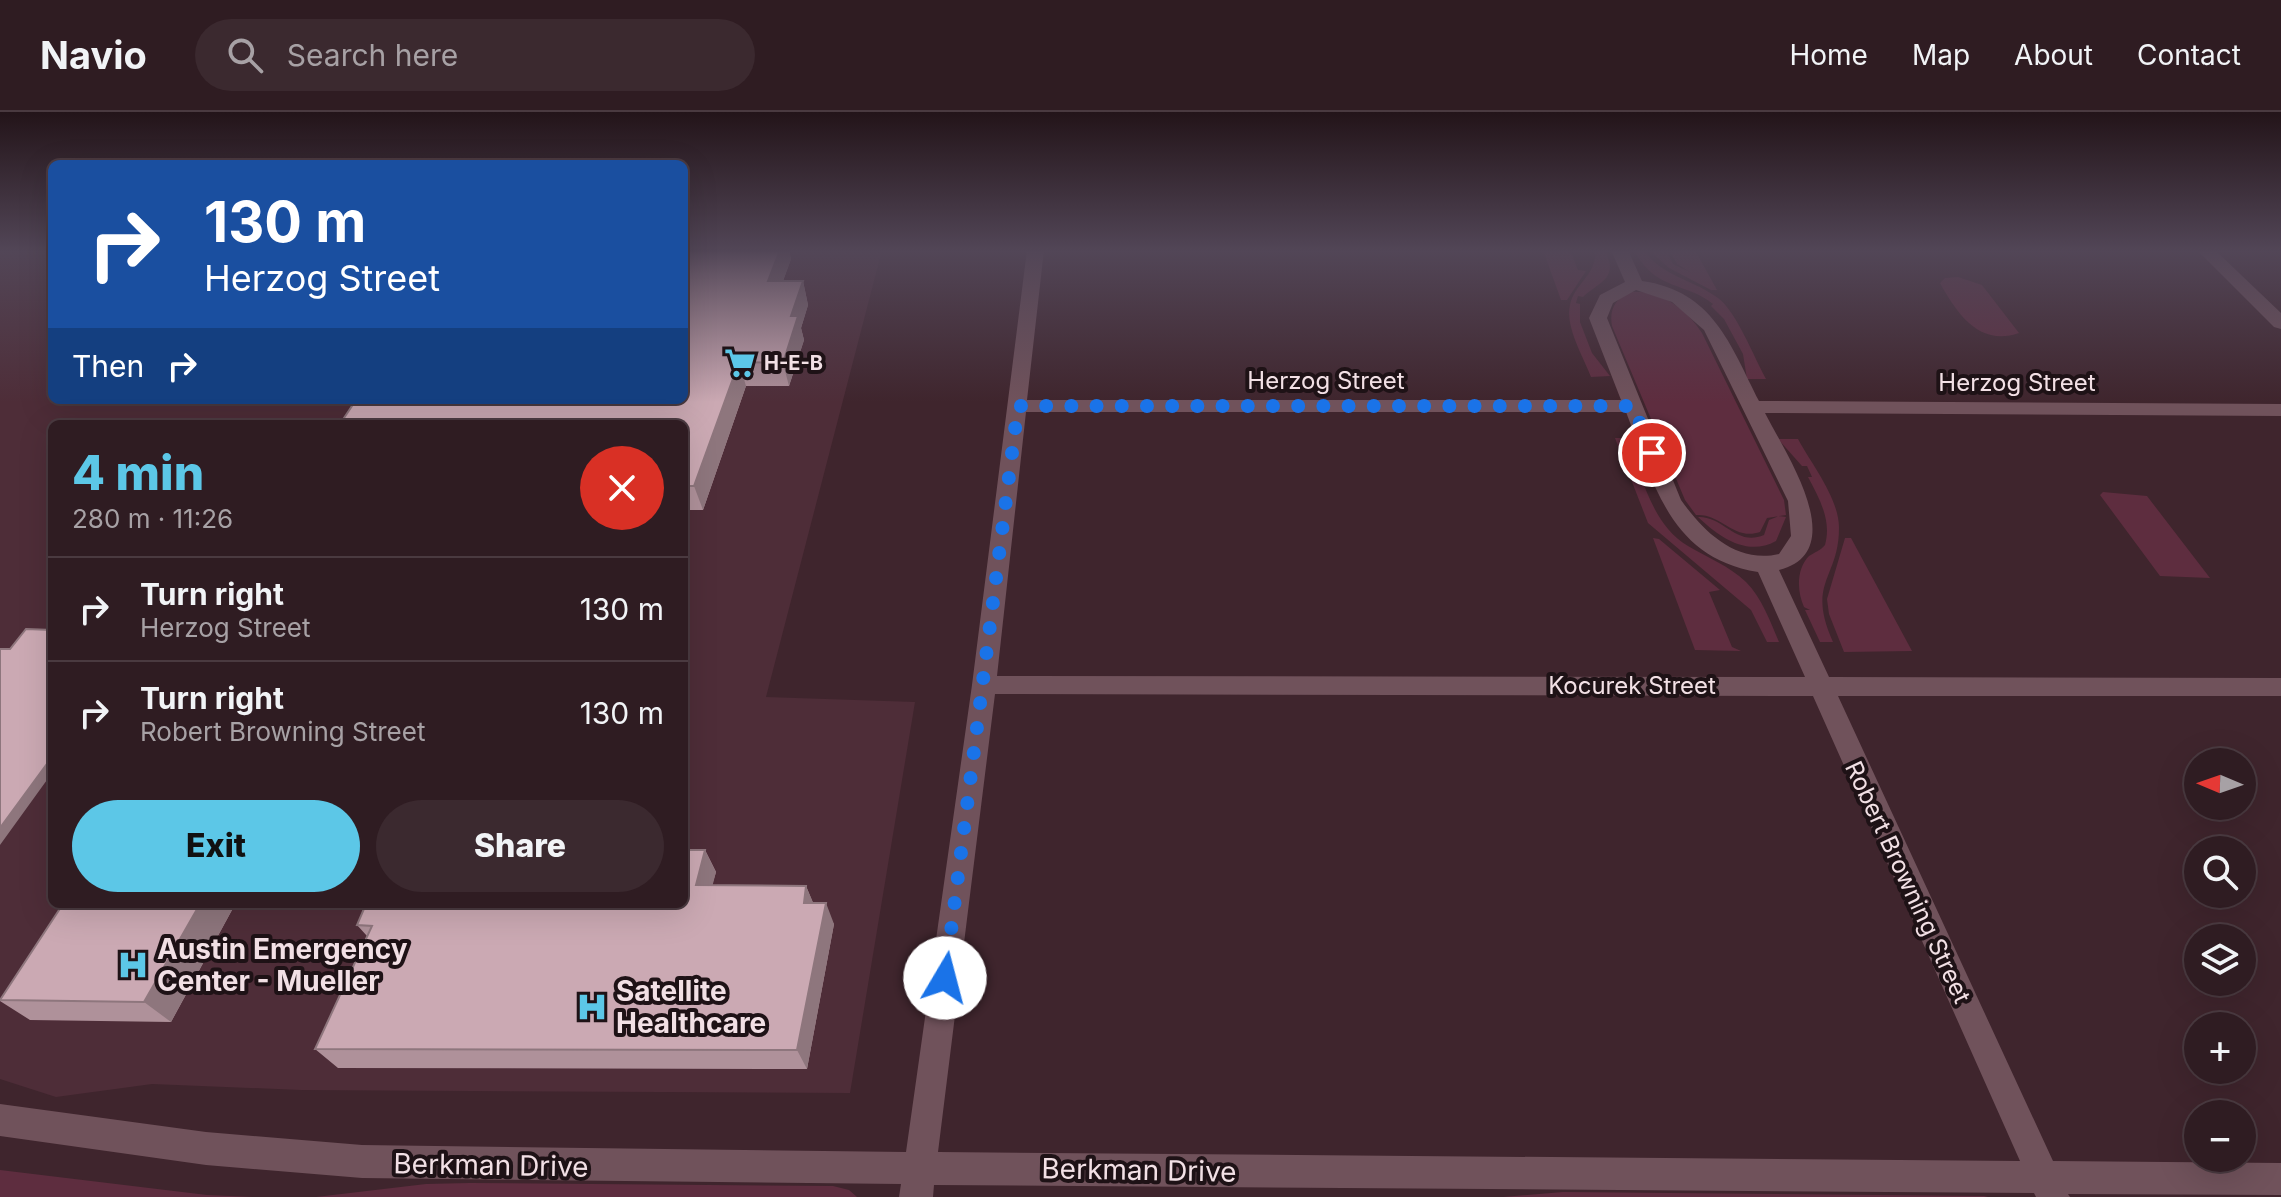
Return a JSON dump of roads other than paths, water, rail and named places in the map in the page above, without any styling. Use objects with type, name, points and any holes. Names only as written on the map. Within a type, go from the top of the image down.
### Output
[{"type":"street","points":[[918,1183],[984,685],[1029,301]]},
{"type":"street","points":[[1604,301],[1598,318],[1671,501],[1690,529],[1718,551],[1740,561],[1766,565],[1786,560],[1797,549],[1803,515],[1799,501],[1712,328],[1685,301]]},
{"type":"street","points":[[2258,301],[2281,323]]},
{"type":"street","name":"Herzog Street","points":[[1018,406],[1633,406]]},
{"type":"street","name":"Herzog Street","points":[[1752,407],[2281,410]]},
{"type":"street","name":"Robert Browning Street","points":[[1766,565],[2048,1187]]},
{"type":"street","name":"Kocurek Street","points":[[984,685],[2281,687]]},
{"type":"street","name":"Berkman Drive","points":[[0,1120],[92,1135],[311,1161],[918,1183],[2048,1187],[2281,1179]]},
{"type":"place","name":"H-E-B","points":[[740,363]]},
{"type":"place","name":"Austin Emergency Center - Mueller","points":[[133,965]]},
{"type":"place","name":"Satellite Healthcare","points":[[592,1007]]}]
